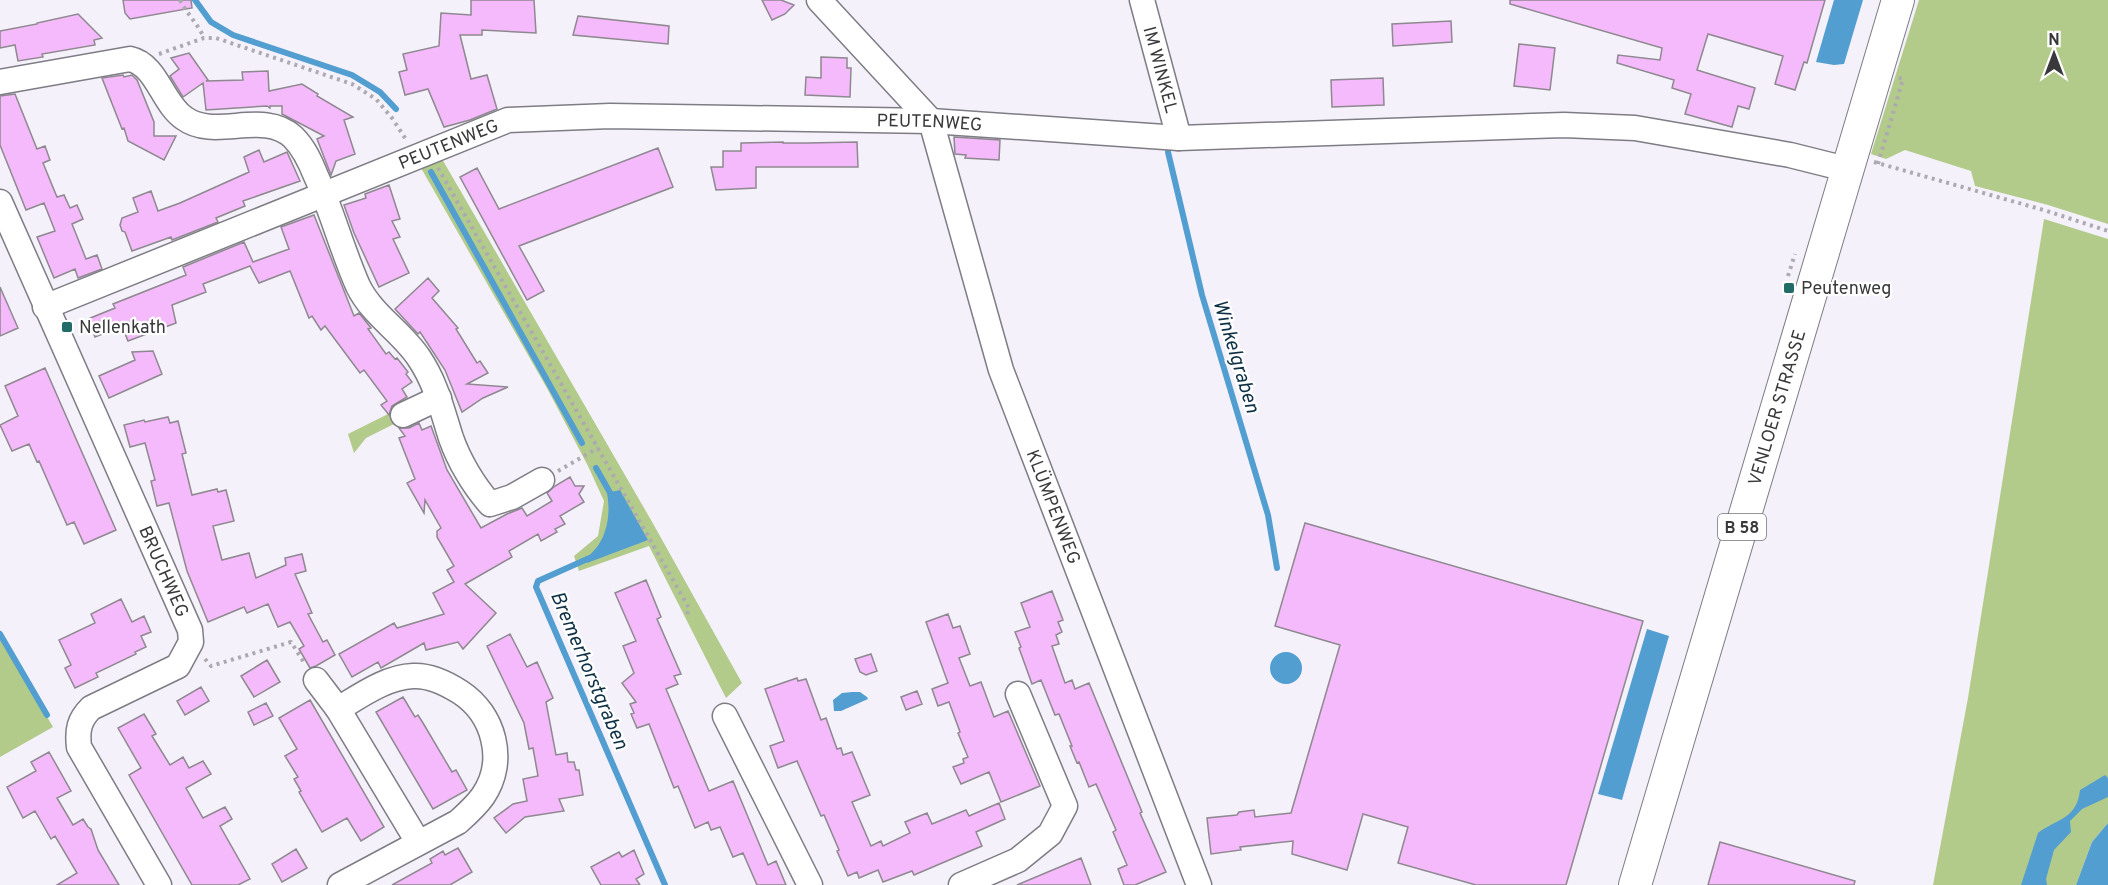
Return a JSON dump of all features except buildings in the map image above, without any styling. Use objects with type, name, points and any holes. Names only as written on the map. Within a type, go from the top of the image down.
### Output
[{"type":"main road","name":"VENLOER STRASSE","points":[[1635,885],[1898,0]]},
{"type":"street","points":[[819,0],[931,121]]},
{"type":"street","name":"IM WINKEL","points":[[1142,0],[1179,138]]},
{"type":"street","points":[[0,82],[122,60],[139,61],[173,107],[184,118],[208,126],[260,125],[283,130],[292,136],[305,152],[325,195],[362,295],[419,357],[439,398],[455,447],[482,495],[490,504],[512,497],[542,480]]},
{"type":"street","name":"PEUTENWEG","points":[[45,307],[508,120],[610,116],[931,121],[1179,138],[1564,125],[1635,128],[1790,155],[1848,162]]},
{"type":"street","name":"KLÜMPENWEG","points":[[931,121],[1001,370],[1199,885]]},
{"type":"street","name":"BRUCHWEG","points":[[0,202],[186,619],[191,642]]},
{"type":"street","points":[[403,415],[439,398]]},
{"type":"street","points":[[159,885],[79,747],[78,727],[82,717],[91,708],[178,666],[191,642]]},
{"type":"street","points":[[338,709],[375,688],[412,676],[430,678],[447,684],[469,698],[486,717],[493,738],[496,759],[492,777],[484,794],[472,810],[458,822],[340,885]]},
{"type":"street","points":[[316,680],[338,709],[418,842]]},
{"type":"street","points":[[961,885],[1018,860],[1050,834],[1065,806],[1018,694]]},
{"type":"street","points":[[725,716],[810,885]]},
{"type":"path","points":[[180,0],[204,38]]},
{"type":"path","points":[[139,61],[204,38],[216,38],[352,84],[376,99],[423,154],[598,448],[689,608],[686,618]]},
{"type":"path","points":[[1848,162],[1974,191],[2108,231]]},
{"type":"path","points":[[542,480],[598,448]]},
{"type":"path","points":[[191,642],[211,666],[291,642],[316,680]]},
{"type":"green space","points":[[1919,0],[2108,0],[2108,224],[1975,186],[1971,171],[1905,150],[1886,159],[1871,154]]},
{"type":"green space","points":[[438,152],[651,520],[742,683],[726,698],[649,546],[579,571],[574,556],[598,536],[604,501],[548,390],[417,161]]},
{"type":"green space","points":[[2044,219],[2108,239],[2108,823],[2092,842],[2076,885],[1933,885],[1968,698]]},
{"type":"green space","points":[[398,409],[404,419],[366,438],[354,453],[348,434]]},
{"type":"green space","points":[[0,635],[53,727],[0,757]]},
{"type":"water","points":[[1834,0],[1863,0],[1844,64],[1834,65],[1816,62]]},
{"type":"water","points":[[620,490],[648,540],[587,563],[607,525],[607,493]]},
{"type":"water","points":[[1647,629],[1669,636],[1622,800],[1598,794]]},
{"type":"water","points":[[1286,652],[1297,657],[1302,668],[1297,679],[1286,684],[1275,679],[1270,668],[1275,657]]},
{"type":"water","points":[[860,692],[868,699],[841,711],[834,711],[833,700],[842,693]]},
{"type":"water","points":[[2105,775],[2108,778],[2108,797],[2082,809],[2070,821],[2071,832],[2054,850],[2046,879],[2047,885],[2021,885],[2038,833],[2071,812],[2078,800],[2080,790]]},
{"type":"water","points":[[2108,823],[2108,885],[2076,885],[2092,842]]},
{"type":"waterway","name":"Bremerhorstgraben","points":[[195,0],[211,22],[233,35],[352,75],[380,92],[396,109]]},
{"type":"waterway","name":"Winkelgraben","points":[[1168,152],[1202,295],[1268,515],[1277,568]]},
{"type":"waterway","name":"Bremerhorstgraben","points":[[431,172],[582,443]]},
{"type":"waterway","name":"Bremerhorstgraben","points":[[596,468],[613,498]]},
{"type":"waterway","name":"Bremerhorstgraben","points":[[594,556],[538,581],[536,587],[665,885]]},
{"type":"waterway","points":[[0,634],[47,715]]},
{"type":"place","name":"Peutenweg","points":[[1789,288]]},
{"type":"place","name":"Nellenkath","points":[[67,327]]}]
